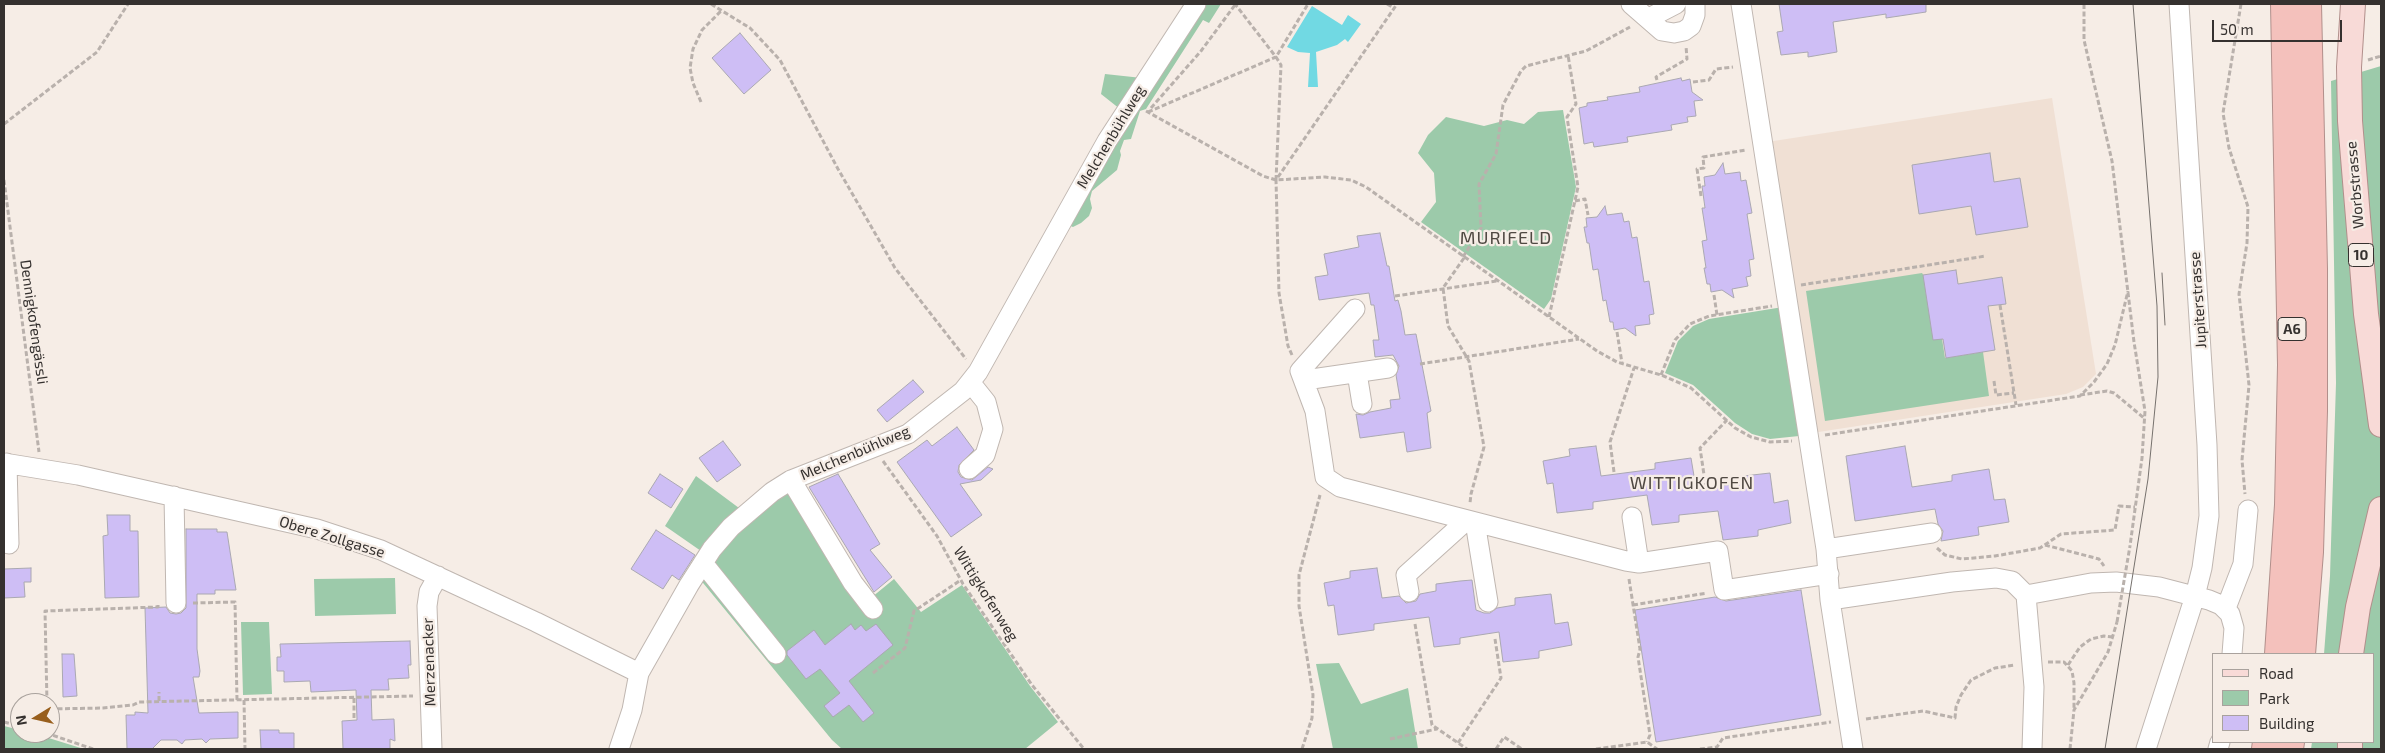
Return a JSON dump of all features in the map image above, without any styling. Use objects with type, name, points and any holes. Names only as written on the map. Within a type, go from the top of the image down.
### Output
[{"type":"highway","name":"A6","points":[[2279,653],[2289,505],[2292,364],[2285,4]]},
{"type":"highway","name":"A6","points":[[2301,653],[2309,552],[2314,392],[2307,4]]},
{"type":"main road","name":"Worbstrasse","points":[[2353,4],[2349,68],[2350,122],[2366,314],[2381,425]]},
{"type":"main road","points":[[2351,653],[2358,607],[2381,509]]},
{"type":"street","name":"Melchenbühlweg","points":[[619,749],[632,710],[639,673],[671,613],[720,539],[743,515],[791,480],[908,434],[943,408],[974,377],[1106,141],[1196,4]]},
{"type":"street","points":[[1632,4],[1662,31],[1674,33],[1684,31],[1691,26],[1696,15],[1695,4]]},
{"type":"street","points":[[1649,18],[1676,4]]},
{"type":"street","points":[[1741,4],[1826,549],[1830,600],[1853,749]]},
{"type":"street","name":"Jupiterstrasse","points":[[2146,749],[2195,596],[2208,526],[2209,479],[2179,4]]},
{"type":"street","points":[[1302,376],[1355,309]]},
{"type":"street","points":[[1302,376],[1357,373],[1388,368]]},
{"type":"street","points":[[1357,373],[1362,404]]},
{"type":"street","points":[[1302,376],[1315,411],[1325,477],[1340,487],[1633,562],[1718,551],[1724,590],[1828,574]]},
{"type":"street","points":[[970,469],[985,455],[993,429],[986,402],[974,377]]},
{"type":"street","points":[[5,463],[8,544]]},
{"type":"street","name":"Obere Zollgasse","points":[[5,463],[37,467],[317,529],[381,550],[639,673]]},
{"type":"street","points":[[791,480],[853,584],[873,609]]},
{"type":"street","points":[[174,496],[176,603]]},
{"type":"street","points":[[2226,608],[2243,564],[2248,510]]},
{"type":"street","points":[[1632,517],[1633,562]]},
{"type":"street","points":[[1409,592],[1406,576],[1471,521]]},
{"type":"street","points":[[1471,521],[1488,602]]},
{"type":"street","points":[[1826,549],[1932,533]]},
{"type":"street","points":[[703,563],[776,654]]},
{"type":"street","name":"Merzenacker","points":[[432,749],[427,606],[430,592],[438,576]]},
{"type":"street","points":[[1830,600],[1952,582],[1996,578],[2012,581],[2026,594],[2032,663],[2034,716],[2032,749]]},
{"type":"street","points":[[2026,594],[2091,582],[2116,582],[2144,585],[2216,602],[2226,608],[2230,614],[2234,628],[2232,653]]},
{"type":"path","points":[[4,124],[97,52],[128,4]]},
{"type":"path","points":[[711,4],[750,28],[780,60],[838,169],[895,268],[974,377]]},
{"type":"path","points":[[1148,112],[1201,50],[1235,4],[1281,65],[1276,180],[1279,294],[1288,346],[1302,376]]},
{"type":"path","points":[[1148,112],[1276,57],[1308,4]]},
{"type":"path","points":[[1387,4],[1394,8]]},
{"type":"path","points":[[1276,180],[1397,4]]},
{"type":"path","points":[[2074,710],[2108,652],[2114,637],[2130,546],[2142,458],[2145,418],[2112,161],[2086,48],[2084,4]]},
{"type":"path","points":[[2241,4],[2223,114],[2229,148],[2248,208],[2247,243],[2239,294],[2240,317],[2248,368],[2248,414],[2242,460],[2248,510]]},
{"type":"path","points":[[701,102],[693,83],[690,68],[693,49],[702,30],[722,10]]},
{"type":"path","points":[[1471,521],[1471,494],[1484,447],[1466,357],[1448,326],[1443,288],[1481,228],[1479,184],[1496,154],[1503,105],[1526,66],[1586,50],[1649,18]]},
{"type":"path","points":[[1657,80],[1656,77],[1687,59],[1684,31]]},
{"type":"path","points":[[1549,317],[1575,201],[1577,178],[1567,117],[1576,104],[1568,55]]},
{"type":"path","points":[[1694,82],[1709,80],[1716,69],[1751,64]]},
{"type":"path","points":[[1130,102],[1263,176],[1276,180],[1325,177],[1351,180],[1366,187],[1580,339],[1622,363],[1661,375],[1691,388],[1742,433],[1760,440],[1780,442],[2106,391],[2114,393],[2145,418]]},
{"type":"path","points":[[1701,196],[1697,169],[1704,168],[1703,157],[1764,147]]},
{"type":"path","name":"Dennigkofengässli","points":[[4,180],[39,445],[37,467]]},
{"type":"path","points":[[1575,201],[1585,199],[1588,215]]},
{"type":"path","points":[[1661,375],[1671,347],[1679,333],[1696,321],[1787,295],[1986,256]]},
{"type":"path","points":[[1396,296],[1497,280]]},
{"type":"path","points":[[2080,396],[2094,382],[2111,355],[2128,291]]},
{"type":"path","points":[[1714,295],[1717,315]]},
{"type":"path","points":[[2000,304],[2016,405]]},
{"type":"path","points":[[1617,332],[1622,363]]},
{"type":"path","points":[[1420,364],[1580,339]]},
{"type":"path","points":[[1614,472],[1610,442],[1634,368]]},
{"type":"path","points":[[1994,381],[1996,395],[2014,393]]},
{"type":"path","points":[[1706,488],[1700,448],[1727,420]]},
{"type":"path","name":"Wittigkofenweg","points":[[873,449],[937,536],[961,580],[1037,692],[1084,749]]},
{"type":"path","points":[[1302,749],[1312,718],[1313,696],[1299,606],[1299,575],[1325,477]]},
{"type":"path","points":[[1932,533],[1934,546],[1945,555],[1962,558],[1995,556],[2040,548],[2061,534],[2115,530],[2119,506],[2135,507]]},
{"type":"path","points":[[2045,545],[2099,560],[2116,582]]},
{"type":"path","points":[[1633,562],[1633,605],[1640,649],[1638,657],[1650,735],[1647,742]]},
{"type":"path","points":[[873,673],[905,648],[914,611],[961,580]]},
{"type":"path","points":[[1633,605],[1724,590]]},
{"type":"path","points":[[47,693],[45,611],[158,607],[158,604],[176,603],[234,602],[237,700]]},
{"type":"path","points":[[1415,624],[1432,725],[1467,749]]},
{"type":"path","points":[[2068,665],[2080,647],[2091,639],[2104,636],[2114,637]]},
{"type":"path","points":[[1458,743],[1502,678],[1495,638]]},
{"type":"path","points":[[1700,749],[1716,748],[1723,738],[1923,711],[1955,718],[1956,707],[1961,695],[1971,680],[1980,674],[1995,668],[2032,663],[2057,662],[2068,665]]},
{"type":"path","points":[[2068,665],[2074,683],[2074,710],[2070,749]]},
{"type":"path","points":[[159,692],[159,701]]},
{"type":"path","points":[[60,709],[103,708],[159,701],[430,696]]},
{"type":"path","points":[[354,698],[354,720]]},
{"type":"path","points":[[244,700],[245,749]]},
{"type":"path","points":[[1390,739],[1438,729]]},
{"type":"path","points":[[1496,749],[1504,737],[1522,749]]},
{"type":"path","points":[[60,738],[93,749]]},
{"type":"path","points":[[1596,749],[1647,742],[1657,749]]},
{"type":"shaded area","points":[[2052,98],[2096,374],[2083,387],[2066,394],[1812,433],[1767,142]]},
{"type":"green space","points":[[1198,4],[1221,4],[1209,23],[1203,20],[1146,109],[1140,111],[1131,139],[1124,140],[1117,170],[1092,191],[1090,199],[1092,208],[1089,216],[1073,227],[1063,223],[1125,113],[1101,94],[1105,74],[1142,78]]},
{"type":"green space","points":[[2381,66],[2381,749],[2311,749],[2312,743],[2375,743],[2375,653],[2324,653],[2330,576],[2336,383],[2331,81]]},
{"type":"green space","points":[[1563,110],[1576,187],[1551,299],[1544,309],[1421,222],[1436,202],[1434,173],[1418,153],[1428,135],[1446,117],[1484,126],[1507,120],[1524,124],[1538,112]]},
{"type":"green space","points":[[1922,273],[1966,335],[1942,339],[1945,358],[1983,352],[1989,396],[1825,421],[1806,291]]},
{"type":"green space","points":[[1783,307],[1799,436],[1770,439],[1752,434],[1735,423],[1693,385],[1665,373],[1678,341],[1693,326],[1709,319]]},
{"type":"green space","points":[[696,476],[739,508],[701,551],[665,526]]},
{"type":"green space","points":[[787,491],[866,602],[894,579],[921,612],[962,585],[1030,686],[1058,722],[1025,749],[842,749],[832,740],[699,578],[740,527]]},
{"type":"green space","points":[[395,578],[396,614],[315,616],[314,579]]},
{"type":"green space","points":[[241,622],[269,622],[272,694],[243,695]]},
{"type":"green space","points":[[1339,663],[1361,704],[1408,688],[1418,749],[1333,749],[1316,664]]},
{"type":"green space","points":[[4,726],[10,728],[10,743],[60,742],[84,749],[4,749]]},
{"type":"water","points":[[1312,6],[1342,25],[1348,15],[1361,24],[1348,42],[1345,39],[1337,45],[1316,52],[1318,87],[1308,87],[1310,53],[1298,52],[1287,47]]},
{"type":"building","points":[[1779,4],[1926,4],[1926,12],[1886,18],[1886,14],[1833,22],[1837,52],[1808,57],[1808,52],[1781,55],[1777,32],[1783,31]]},
{"type":"building","points":[[740,33],[771,70],[744,94],[712,58]]},
{"type":"building","points":[[1681,78],[1682,81],[1690,79],[1692,92],[1703,100],[1694,101],[1696,116],[1687,117],[1688,122],[1671,125],[1672,130],[1627,137],[1628,142],[1594,147],[1593,142],[1584,144],[1579,108],[1587,106],[1587,103],[1608,100],[1607,97],[1640,92],[1639,87]]},
{"type":"building","points":[[1990,153],[1994,182],[2020,178],[2028,227],[1976,235],[1971,206],[1919,214],[1912,165]]},
{"type":"building","points":[[1723,163],[1725,174],[1740,172],[1741,181],[1746,180],[1752,213],[1747,214],[1754,259],[1749,260],[1751,276],[1746,277],[1748,286],[1732,289],[1734,298],[1722,290],[1711,292],[1710,284],[1707,284],[1704,268],[1706,268],[1702,241],[1707,240],[1702,208],[1705,208],[1702,186],[1705,186],[1704,177],[1715,175]]},
{"type":"building","points":[[1605,206],[1607,215],[1622,213],[1624,222],[1629,221],[1632,238],[1637,237],[1644,282],[1649,281],[1654,314],[1649,315],[1650,324],[1635,326],[1636,336],[1625,328],[1614,330],[1613,322],[1610,322],[1606,300],[1603,301],[1598,269],[1593,270],[1589,243],[1587,243],[1584,227],[1587,227],[1586,218],[1597,217]]},
{"type":"building","points":[[1380,233],[1387,266],[1389,266],[1395,301],[1398,300],[1401,311],[1405,335],[1416,334],[1431,411],[1427,413],[1431,448],[1407,452],[1404,432],[1360,438],[1356,414],[1363,415],[1391,408],[1390,400],[1400,399],[1396,375],[1399,366],[1393,355],[1375,357],[1373,340],[1379,340],[1374,305],[1371,305],[1369,293],[1319,300],[1315,277],[1328,275],[1324,254],[1359,247],[1357,236]]},
{"type":"building","points":[[1956,270],[1958,284],[2002,277],[2006,304],[1988,306],[1995,350],[1946,358],[1943,339],[1933,340],[1923,275]]},
{"type":"building","points":[[913,380],[924,392],[887,422],[877,410]]},
{"type":"building","points":[[957,427],[974,450],[959,465],[958,472],[961,477],[972,480],[988,467],[993,469],[981,480],[960,484],[982,515],[951,537],[897,462],[927,440],[932,446]]},
{"type":"building","points":[[723,441],[741,465],[717,482],[699,458]]},
{"type":"building","points":[[1596,446],[1601,476],[1655,469],[1655,463],[1691,458],[1696,488],[1735,484],[1735,477],[1770,473],[1774,503],[1788,500],[1791,523],[1758,530],[1758,536],[1723,540],[1718,511],[1679,515],[1679,522],[1652,525],[1647,495],[1593,502],[1593,509],[1557,513],[1553,483],[1547,484],[1543,461],[1570,456],[1569,449]]},
{"type":"building","points":[[1905,446],[1912,487],[1952,481],[1952,475],[1989,469],[1994,500],[2005,499],[2009,522],[1978,527],[1979,535],[1941,541],[1943,531],[1938,524],[1935,509],[1855,521],[1846,456]]},
{"type":"building","points":[[660,474],[683,489],[671,508],[648,493]]},
{"type":"building","points":[[838,474],[880,544],[870,550],[892,577],[874,592],[809,487]]},
{"type":"building","points":[[107,515],[130,515],[130,531],[138,531],[139,597],[105,598],[103,536],[108,535]]},
{"type":"building","points":[[186,529],[217,529],[217,532],[227,532],[236,590],[215,590],[215,594],[197,594],[197,649],[200,671],[199,677],[193,677],[199,713],[238,712],[238,738],[210,739],[206,743],[202,739],[185,740],[182,744],[177,740],[161,740],[152,749],[127,749],[126,715],[135,715],[135,712],[148,713],[145,608],[166,607],[170,613],[176,614],[181,613],[186,608]]},
{"type":"building","points":[[656,530],[695,555],[679,580],[672,575],[663,589],[631,569]]},
{"type":"building","points":[[31,568],[31,582],[24,582],[25,597],[4,598],[4,569]]},
{"type":"building","points":[[1377,568],[1382,598],[1399,596],[1406,603],[1416,601],[1420,594],[1436,591],[1436,584],[1472,580],[1476,610],[1484,613],[1490,613],[1497,608],[1515,605],[1515,598],[1551,594],[1555,624],[1568,622],[1572,645],[1539,651],[1539,658],[1503,662],[1499,632],[1460,638],[1460,644],[1434,647],[1429,617],[1374,624],[1374,630],[1338,635],[1334,605],[1328,606],[1324,583],[1350,578],[1350,571]]},
{"type":"building","points":[[1801,590],[1821,715],[1656,742],[1635,610],[1715,597],[1726,601]]},
{"type":"building","points":[[851,624],[855,630],[861,625],[866,631],[876,624],[893,645],[849,681],[874,713],[863,722],[849,705],[833,717],[824,706],[840,693],[820,669],[806,679],[787,655],[787,651],[814,630],[825,645]]},
{"type":"building","points":[[410,641],[411,665],[408,665],[409,678],[388,679],[389,690],[371,690],[372,720],[394,719],[395,741],[390,739],[390,749],[343,749],[342,721],[357,720],[356,690],[311,692],[310,681],[284,682],[284,671],[277,671],[277,657],[281,657],[280,644]]},
{"type":"building","points":[[62,654],[74,654],[77,696],[63,697]]},
{"type":"building","points":[[260,730],[279,730],[279,733],[294,733],[294,749],[261,749]]},
{"type":"tram line","points":[[2105,749],[2148,479],[2158,377],[2157,306],[2133,4]]},
{"type":"tram line","points":[[2162,273],[2165,325]]},
{"type":"district","name":"MURIFELD","points":[[1506,238]]},
{"type":"district","name":"WITTIGKOFEN","points":[[1692,483]]}]
